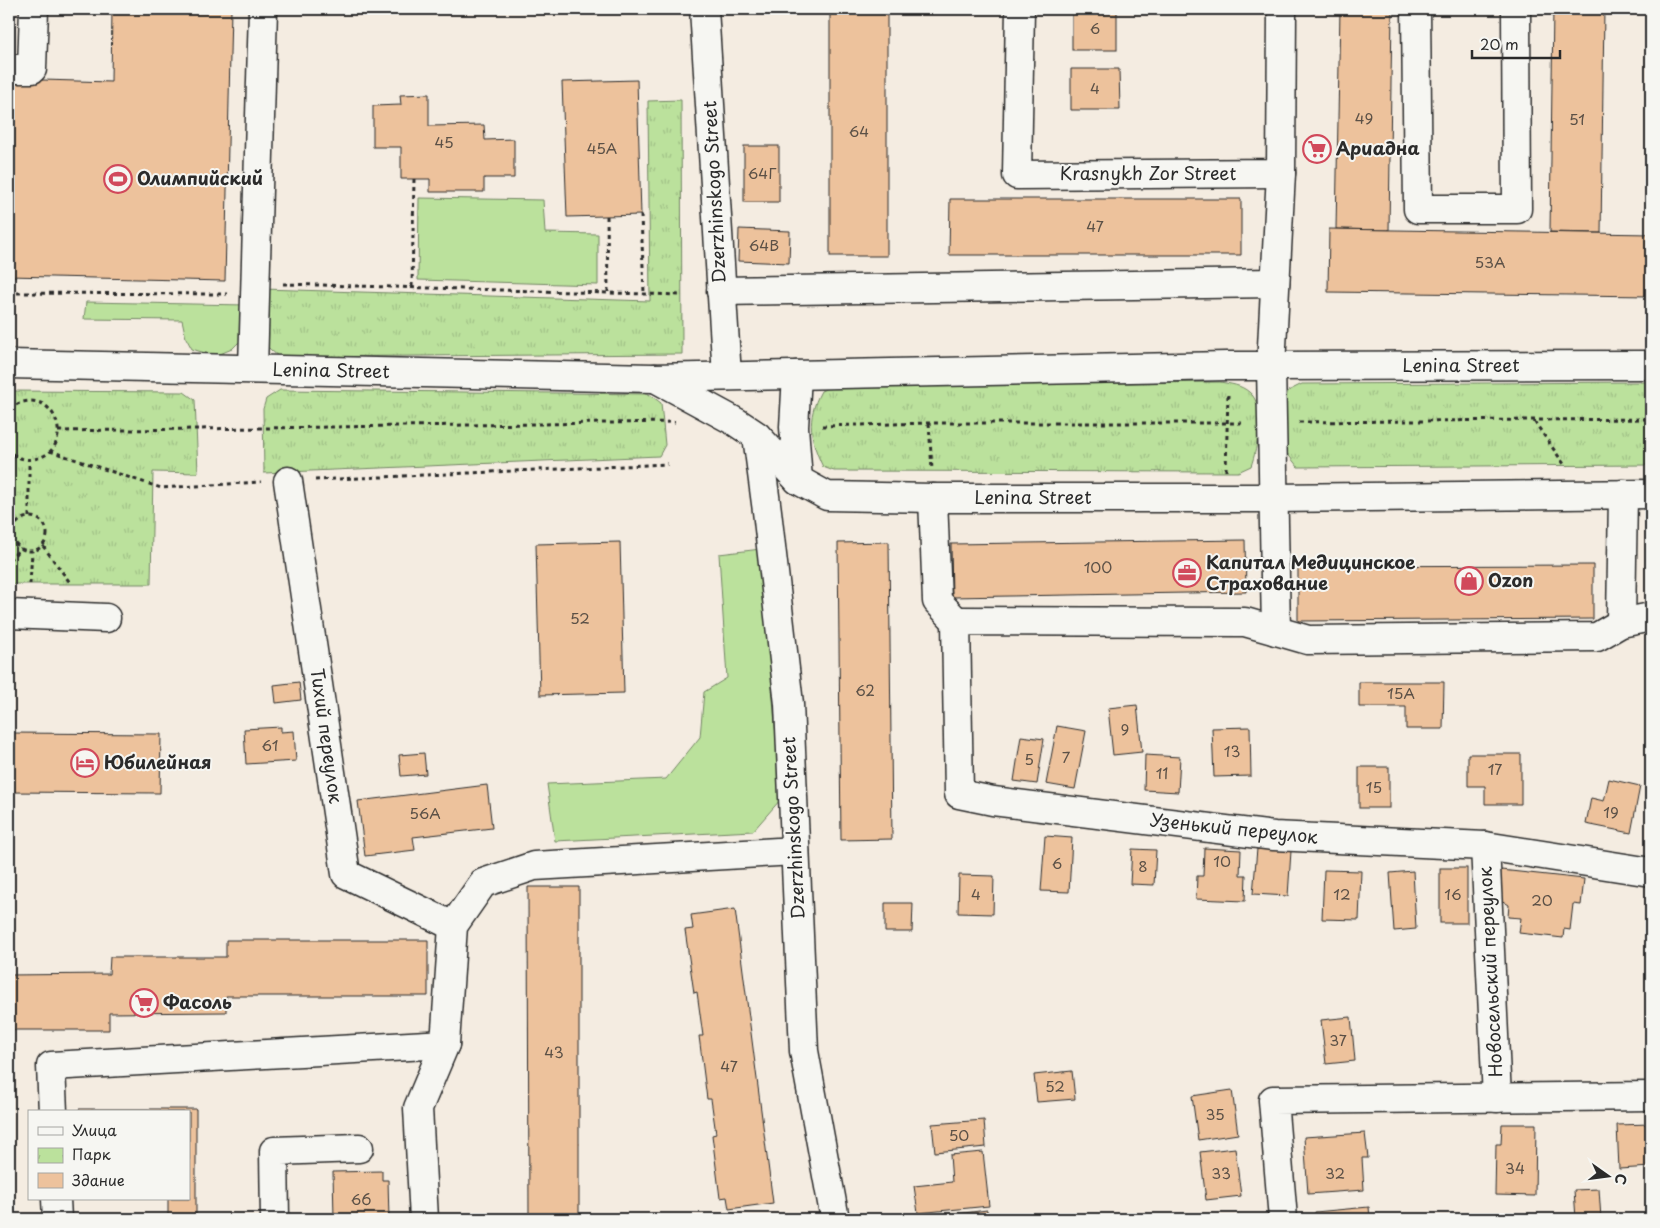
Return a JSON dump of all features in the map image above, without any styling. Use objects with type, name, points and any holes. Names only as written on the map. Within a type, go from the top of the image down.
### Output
[{"type":"street","points":[[9,68],[32,69],[34,9]]},
{"type":"street","points":[[253,369],[263,9]]},
{"type":"street","name":"Dzerzhinskogo Street","points":[[704,9],[727,376]]},
{"type":"street","name":"Krasnykh Zor Street","points":[[1020,9],[1017,174],[1281,173]]},
{"type":"street","points":[[1276,631],[1271,366],[1281,173],[1282,9]]},
{"type":"street","points":[[1416,9],[1418,209],[1458,209],[1518,208],[1516,9]]},
{"type":"street","points":[[721,291],[1275,283]]},
{"type":"street","name":"Lenina Street","points":[[9,364],[653,378],[1227,366],[1651,365]]},
{"type":"street","points":[[797,375],[794,427],[798,480]]},
{"type":"street","name":"Lenina Street","points":[[653,378],[736,422],[757,436],[798,480],[827,496],[934,498],[1273,498],[1651,494]]},
{"type":"street","name":"Dzerzhinskogo Street","points":[[757,436],[768,511],[789,704],[804,1050],[834,1219]]},
{"type":"street","name":"Тихий переулок","points":[[288,481],[346,874],[453,926]]},
{"type":"street","points":[[1621,623],[1623,494]]},
{"type":"street","points":[[934,498],[937,600],[956,621],[1245,622],[1308,640],[1596,637],[1621,623],[1651,617]]},
{"type":"street","points":[[9,614],[106,618]]},
{"type":"street","name":"Узенький переулок","points":[[956,621],[959,794],[993,801],[1274,836],[1485,846],[1651,872]]},
{"type":"street","name":"Новосельский переулок","points":[[1485,846],[1497,1098]]},
{"type":"street","points":[[424,1219],[418,1108],[445,1044],[453,926],[483,883],[534,866],[795,851]]},
{"type":"street","points":[[53,1110],[52,1066],[445,1044]]},
{"type":"street","name":"Новосельский переулок","points":[[1283,1219],[1273,1100],[1651,1096]]},
{"type":"street","points":[[275,1219],[274,1151],[359,1148]]},
{"type":"street","points":[[56,1200],[57,1219]]},
{"type":"path","points":[[412,288],[414,179]]},
{"type":"path","points":[[641,215],[644,293]]},
{"type":"path","points":[[607,216],[608,292]]},
{"type":"path","points":[[9,293],[241,294],[262,284],[682,295]]},
{"type":"path","points":[[1225,497],[1228,422],[1227,366]]},
{"type":"path","points":[[9,409],[26,401],[36,401],[53,413],[58,431],[56,442],[50,451],[42,457],[29,459],[11,456],[9,451]]},
{"type":"path","points":[[1533,420],[1586,495]]},
{"type":"path","points":[[794,427],[929,423],[1651,420]]},
{"type":"path","points":[[58,431],[676,422]]},
{"type":"path","points":[[929,423],[934,498]]},
{"type":"path","points":[[50,451],[161,488],[668,464]]},
{"type":"path","points":[[29,459],[29,517]]},
{"type":"path","points":[[29,517],[40,520],[47,529],[43,546],[32,551],[21,548],[14,539],[14,527],[23,518],[29,517]]},
{"type":"path","points":[[43,546],[71,584]]},
{"type":"path","points":[[9,560],[21,548]]},
{"type":"path","points":[[30,584],[32,551]]},
{"type":"green space","points":[[681,100],[682,354],[279,357],[263,343],[263,289],[650,301],[648,101]]},
{"type":"green space","points":[[419,198],[543,200],[545,233],[598,234],[598,285],[418,280]]},
{"type":"green space","points":[[86,302],[246,305],[242,339],[232,349],[215,356],[192,349],[186,338],[182,320],[84,319]]},
{"type":"green space","points":[[1220,382],[1236,385],[1249,392],[1254,398],[1259,416],[1259,428],[1251,466],[1238,472],[834,471],[823,467],[813,438],[812,420],[816,401],[821,391],[833,386]]},
{"type":"green space","points":[[1651,382],[1651,465],[1298,467],[1286,452],[1284,404],[1288,391],[1302,384]]},
{"type":"green space","points":[[280,390],[649,394],[661,403],[665,445],[659,456],[264,473],[263,409],[266,399]]},
{"type":"green space","points":[[9,391],[184,392],[195,400],[198,473],[153,472],[151,584],[9,584]]},
{"type":"green space","points":[[761,549],[781,799],[753,831],[555,841],[547,784],[666,779],[700,737],[704,692],[727,678],[719,554]]},
{"type":"building","name":"Олимпийский","points":[[112,9],[231,9],[225,281],[9,276],[9,79],[111,82]]},
{"type":"building","points":[[830,9],[887,9],[887,256],[830,256]]},
{"type":"building","points":[[1072,9],[1117,9],[1117,50],[1072,50]]},
{"type":"building","points":[[1340,9],[1392,9],[1389,230],[1336,229]]},
{"type":"building","points":[[1553,9],[1604,9],[1601,233],[1550,232]]},
{"type":"building","points":[[1071,69],[1119,69],[1120,110],[1071,110]]},
{"type":"building","points":[[637,80],[641,215],[567,217],[562,82]]},
{"type":"building","points":[[429,94],[429,126],[484,125],[485,140],[514,139],[514,178],[484,178],[484,192],[430,192],[430,179],[401,179],[401,147],[373,147],[373,106],[401,105],[400,95]]},
{"type":"building","points":[[744,146],[779,146],[779,202],[744,202]]},
{"type":"building","points":[[950,199],[1241,199],[1241,255],[949,255]]},
{"type":"building","points":[[739,229],[790,231],[789,263],[738,261]]},
{"type":"building","points":[[1329,229],[1651,234],[1651,296],[1328,292]]},
{"type":"building","points":[[1648,535],[1651,535],[1651,591],[1648,591]]},
{"type":"building","points":[[1245,540],[1246,592],[952,597],[951,544]]},
{"type":"building","points":[[620,542],[624,693],[540,695],[536,544]]},
{"type":"building","points":[[889,542],[892,839],[841,840],[838,543]]},
{"type":"building","points":[[1593,565],[1593,619],[1298,621],[1298,566]]},
{"type":"building","points":[[299,682],[301,700],[276,703],[274,685]]},
{"type":"building","points":[[1359,682],[1444,682],[1443,729],[1406,729],[1406,707],[1359,707]]},
{"type":"building","points":[[1137,705],[1142,752],[1113,755],[1108,708]]},
{"type":"building","points":[[1057,726],[1086,731],[1075,789],[1046,784]]},
{"type":"building","points":[[281,727],[281,732],[294,731],[296,761],[246,764],[244,729]]},
{"type":"building","points":[[1250,727],[1251,776],[1214,777],[1212,728]]},
{"type":"building","name":"Юбилейная","points":[[9,733],[161,734],[160,793],[9,792]]},
{"type":"building","points":[[1021,736],[1044,739],[1037,784],[1014,781]]},
{"type":"building","points":[[424,753],[426,774],[401,776],[399,755]]},
{"type":"building","points":[[1468,754],[1521,754],[1521,804],[1485,804],[1485,786],[1468,786]]},
{"type":"building","points":[[1145,755],[1180,757],[1178,792],[1144,790]]},
{"type":"building","points":[[1359,767],[1389,767],[1389,808],[1359,808]]},
{"type":"building","points":[[1609,779],[1640,786],[1631,833],[1586,824],[1591,798],[1604,801]]},
{"type":"building","points":[[487,785],[492,828],[413,837],[415,850],[365,856],[358,801]]},
{"type":"building","points":[[1045,836],[1072,838],[1069,892],[1041,891]]},
{"type":"building","points":[[1204,848],[1241,850],[1240,875],[1246,875],[1245,901],[1196,899],[1197,876],[1203,876]]},
{"type":"building","points":[[1132,849],[1156,850],[1154,885],[1130,884]]},
{"type":"building","points":[[1257,849],[1291,851],[1288,896],[1253,894]]},
{"type":"building","points":[[1440,868],[1467,868],[1467,923],[1440,923]]},
{"type":"building","points":[[1324,870],[1361,871],[1359,920],[1322,919]]},
{"type":"building","points":[[1501,870],[1584,879],[1581,905],[1573,904],[1570,930],[1564,929],[1563,938],[1519,933],[1521,918],[1508,917],[1509,905],[1498,898]]},
{"type":"building","points":[[1413,871],[1416,929],[1394,931],[1390,873]]},
{"type":"building","points":[[959,875],[994,876],[993,914],[958,913]]},
{"type":"building","points":[[528,887],[579,887],[579,1219],[529,1219]]},
{"type":"building","points":[[885,903],[913,903],[912,932],[885,932]]},
{"type":"building","points":[[735,909],[773,1203],[729,1209],[727,1197],[720,1198],[712,1135],[716,1134],[711,1099],[707,1099],[699,1036],[703,1036],[697,992],[694,993],[685,930],[693,929],[691,915]]},
{"type":"building","points":[[226,940],[428,940],[428,996],[226,996],[226,1012],[109,1013],[109,1030],[9,1030],[9,975],[109,974],[110,957],[226,957]]},
{"type":"building","points":[[1351,1017],[1355,1061],[1326,1064],[1321,1020]]},
{"type":"building","points":[[1072,1071],[1075,1099],[1037,1102],[1034,1075]]},
{"type":"building","points":[[1232,1090],[1238,1134],[1198,1140],[1192,1096]]},
{"type":"building","points":[[196,1109],[196,1219],[168,1219],[168,1200],[190,1200],[190,1110],[79,1110]]},
{"type":"building","points":[[984,1120],[986,1147],[935,1152],[932,1124]]},
{"type":"building","points":[[1502,1124],[1536,1124],[1535,1196],[1495,1195],[1496,1144],[1501,1144]]},
{"type":"building","points":[[1651,1124],[1651,1167],[1619,1169],[1617,1125]]},
{"type":"building","points":[[1365,1133],[1368,1158],[1362,1158],[1364,1190],[1308,1194],[1304,1137]]},
{"type":"building","points":[[1235,1148],[1241,1196],[1206,1200],[1200,1152]]},
{"type":"building","points":[[983,1152],[989,1206],[918,1213],[914,1186],[952,1182],[950,1155]]},
{"type":"building","points":[[382,1171],[382,1180],[388,1180],[389,1219],[334,1219],[333,1172]]},
{"type":"building","points":[[1599,1189],[1601,1219],[1576,1219],[1574,1190]]},
{"type":"building","points":[[1369,1207],[1370,1219],[1315,1219],[1315,1212]]},
{"type":"building","points":[[987,1210],[988,1219],[926,1219],[926,1218]]},
{"type":"place","name":"Ариадна","points":[[1317,149]]},
{"type":"place","name":"Олимпийский","points":[[118,179]]},
{"type":"place","name":"Капитал Медицинское Страхование","points":[[1187,573]]},
{"type":"place","name":"Ozon","points":[[1469,581]]},
{"type":"place","name":"Юбилейная","points":[[85,763]]},
{"type":"place","name":"Фасоль","points":[[144,1003]]}]
